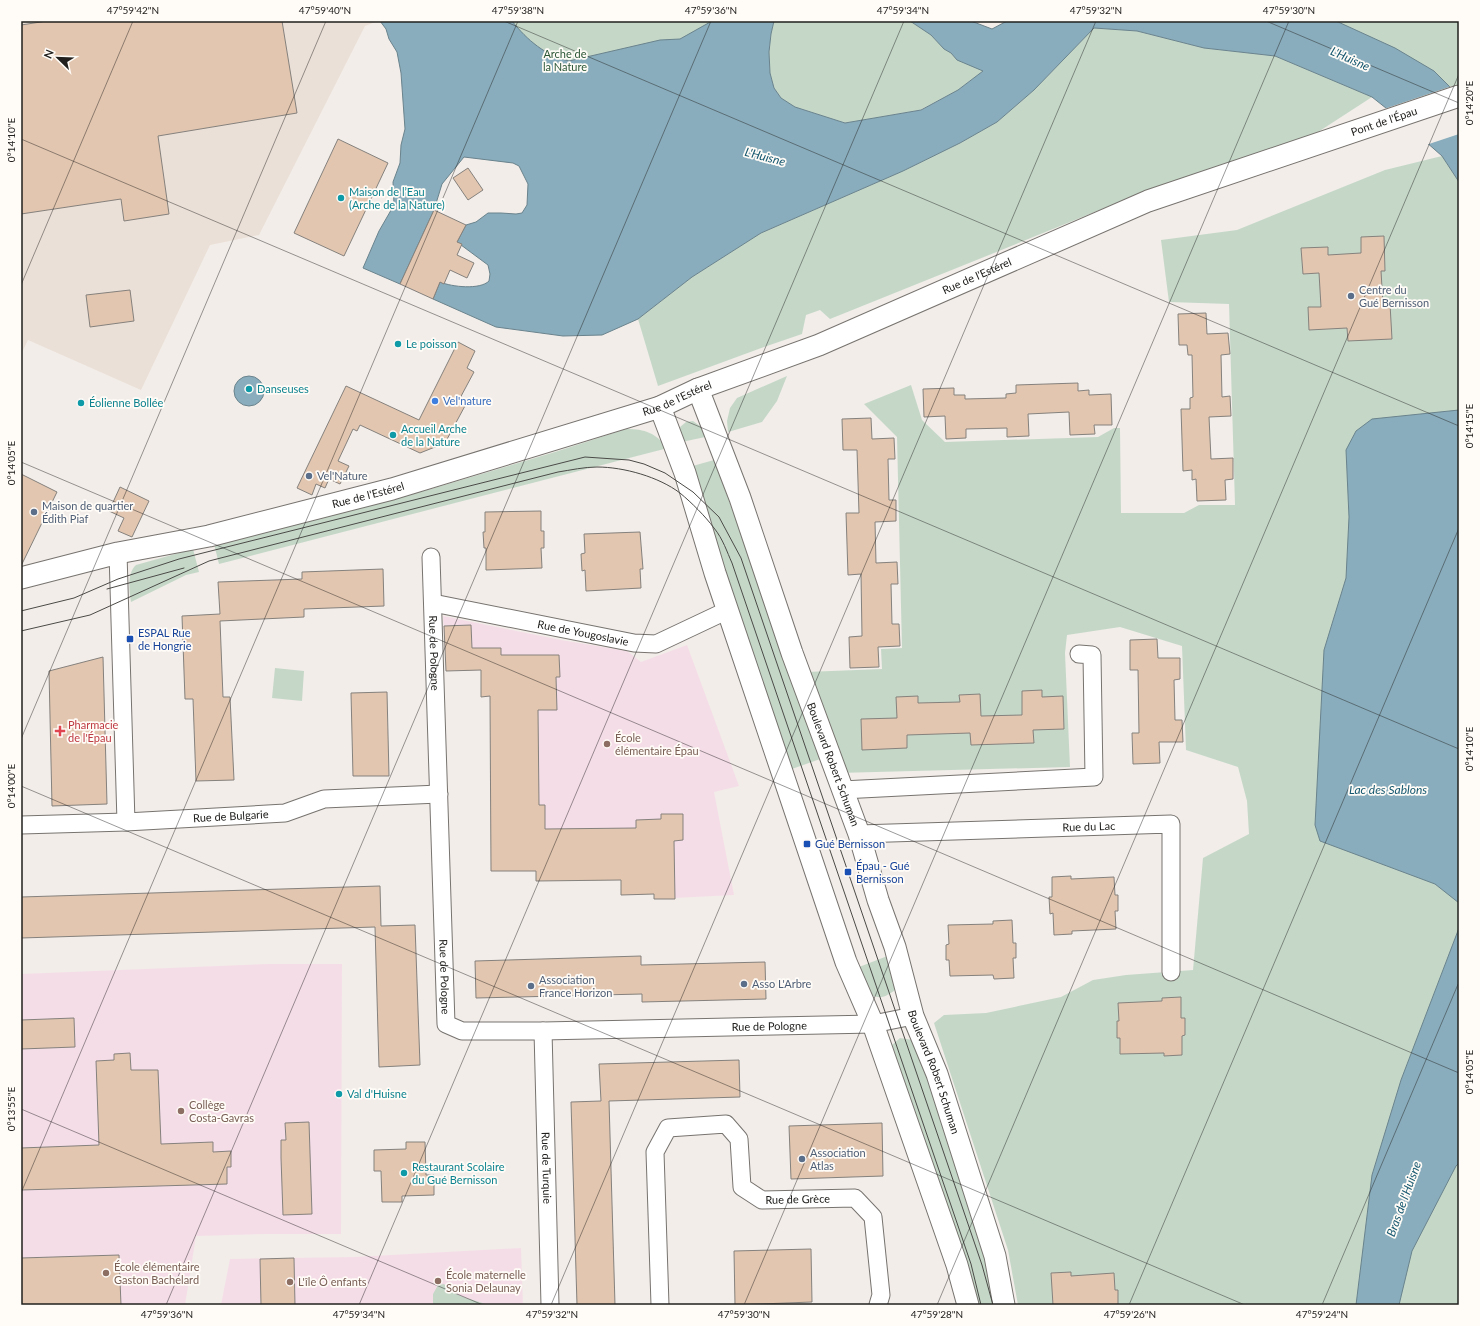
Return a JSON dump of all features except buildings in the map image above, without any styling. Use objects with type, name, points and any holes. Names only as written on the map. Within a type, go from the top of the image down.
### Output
[{"type":"street","name":"Pont de l'Épau","points":[[1308,147],[1459,96]]},
{"type":"street","name":"Rue de l'Estérel","points":[[21,578],[118,553],[209,536],[392,489],[660,407],[698,389],[819,345],[1148,201],[1308,147]]},
{"type":"street","name":"Boulevard Robert Schuman","points":[[698,389],[740,498],[792,653],[859,834],[878,900],[895,947],[913,1016],[937,1074],[995,1256],[1004,1305]]},
{"type":"street","points":[[660,407],[685,473],[715,573],[846,962],[873,1024],[957,1265],[968,1305]]},
{"type":"street","points":[[118,553],[126,822]]},
{"type":"street","name":"Rue de Pologne","points":[[431,557],[446,1024],[462,1031],[543,1031],[873,1024],[913,1016]]},
{"type":"street","name":"Rue de Yougoslavie","points":[[433,603],[634,642],[656,644],[728,610]]},
{"type":"street","points":[[842,790],[1094,777],[1092,655],[1079,654]]},
{"type":"street","name":"Rue de Bulgarie","points":[[21,825],[44,826],[285,813],[324,799],[439,794]]},
{"type":"street","name":"Rue du Lac","points":[[859,834],[1171,824],[1171,972]]},
{"type":"street","name":"Rue de Turquie","points":[[543,1031],[550,1305]]},
{"type":"street","name":"Rue de Grèce","points":[[660,1305],[655,1152],[668,1128],[726,1124],[739,1139],[742,1187],[762,1200],[855,1198],[873,1216],[882,1295],[878,1305]]},
{"type":"shaded area","points":[[21,21],[378,21],[365,26],[259,235],[210,245],[141,390],[28,340],[21,354]]},
{"type":"shaded area","name":"École élémentaire Épau","points":[[443,616],[561,640],[627,651],[641,662],[687,645],[739,786],[714,792],[734,895],[654,899],[654,889],[647,889],[647,894],[621,895],[621,873],[536,861],[526,871],[491,871],[496,696],[481,697],[481,670],[446,671]]},
{"type":"shaded area","name":"Collège Costa-Gavras","points":[[268,964],[342,964],[341,1234],[196,1236],[185,1305],[21,1305],[21,974]]},
{"type":"shaded area","points":[[521,1248],[523,1305],[221,1305],[230,1259],[355,1257]]},
{"type":"green space","name":"Arche de la Nature","points":[[425,21],[755,21],[564,103]]},
{"type":"green space","points":[[774,21],[910,21],[931,35],[957,60],[984,70],[958,90],[920,110],[845,123],[795,107],[781,98],[774,88],[770,73],[769,52]]},
{"type":"green space","points":[[1209,21],[1459,21],[1459,151],[1403,82]]},
{"type":"green space","points":[[1094,28],[1137,31],[1204,48],[1275,56],[1372,97],[1315,134],[1129,198],[830,319],[820,310],[806,315],[802,334],[658,386],[638,319],[692,277],[761,233],[903,171],[960,143],[997,122],[1034,90]]},
{"type":"green space","points":[[1442,156],[1459,182],[1459,1305],[1018,1305],[1008,1250],[934,1023],[944,1015],[986,1013],[1061,997],[1093,980],[1126,975],[1193,970],[1203,858],[1249,834],[1247,801],[1238,767],[1186,750],[1182,646],[1120,627],[1067,635],[1065,653],[1070,767],[838,773],[806,672],[882,669],[881,649],[902,648],[897,437],[864,404],[911,385],[922,420],[945,442],[1098,437],[1114,428],[1120,428],[1121,513],[1184,513],[1199,505],[1235,505],[1229,304],[1169,302],[1161,240],[1237,230],[1385,170]]},
{"type":"green space","points":[[787,376],[777,401],[762,422],[728,432],[727,421],[730,408],[737,398]]},
{"type":"green space","points":[[693,421],[700,426],[705,437],[682,442],[680,427],[686,422]]},
{"type":"green space","points":[[626,429],[650,433],[668,448],[219,564],[214,544],[431,489]]},
{"type":"green space","points":[[714,460],[823,758],[792,769],[689,467]]},
{"type":"green space","points":[[193,549],[199,572],[186,575],[131,602],[129,587],[130,577],[133,568],[136,565]]},
{"type":"green space","points":[[275,668],[304,671],[302,701],[272,698]]},
{"type":"green space","points":[[890,955],[896,983],[894,991],[883,997],[870,995],[859,967]]},
{"type":"green space","points":[[900,1038],[913,1040],[918,1047],[963,1180],[997,1305],[974,1305],[889,1053],[892,1045]]},
{"type":"green space","points":[[444,1284],[454,1293],[488,1305],[433,1305],[433,1294],[438,1285]]},
{"type":"water","name":"L'Huisne","points":[[380,21],[512,21],[524,35],[545,51],[561,59],[569,61],[660,40],[680,39],[712,21],[774,21],[769,52],[770,73],[774,88],[781,98],[795,107],[845,123],[921,110],[958,90],[983,71],[957,60],[931,35],[910,21],[971,21],[992,29],[1007,21],[1336,21],[1395,48],[1434,71],[1459,96],[1459,182],[1442,156],[1372,97],[1275,56],[1204,48],[1137,31],[1094,28],[1034,90],[997,122],[960,143],[903,171],[761,233],[692,277],[638,319],[602,335],[563,336],[496,327],[433,299],[440,282],[451,285],[473,287],[485,284],[489,281],[490,274],[488,265],[457,242],[466,225],[476,222],[488,213],[522,213],[527,205],[528,184],[519,166],[513,163],[464,157],[442,184],[434,210],[400,284],[363,268],[379,231],[394,205],[393,182],[400,163],[401,145],[405,129],[401,73],[397,52],[389,39],[386,29]]},
{"type":"water","name":"Danseuses","points":[[249,376],[255,377],[263,385],[263,397],[255,405],[249,406],[243,405],[235,397],[234,391],[235,385],[243,377]]},
{"type":"water","name":"Lac des Sablons","points":[[1459,410],[1459,903],[1435,884],[1320,841],[1315,825],[1324,650],[1346,578],[1349,517],[1346,450],[1356,431],[1372,419]]},
{"type":"water","name":"Bras de l'Huisne","points":[[1459,928],[1459,1163],[1456,1166],[1412,1251],[1399,1305],[1356,1305],[1372,1175],[1401,1080]]},
{"type":"pier","points":[[1452,86],[1459,93],[1459,134],[1426,145],[1384,109]]},
{"type":"tram line","points":[[21,611],[74,598],[118,579],[179,559],[585,457],[629,460],[644,464],[665,473],[693,492],[719,517],[741,558],[982,1265],[993,1305]]},
{"type":"tram line","points":[[21,631],[90,615],[209,561],[558,472],[592,467],[607,467],[641,474],[672,487],[694,505],[710,523],[720,537],[732,563],[971,1264],[981,1305]]},
{"type":"tram line","points":[[107,589],[184,568]]},
{"type":"place","name":"Maison de l’Eau (Arche de la Nature)","points":[[341,198]]},
{"type":"place","name":"Centre du Gué Bernisson","points":[[1351,296]]},
{"type":"place","name":"Le poisson","points":[[398,344]]},
{"type":"place","name":"Danseuses","points":[[249,389]]},
{"type":"place","name":"Vel'nature","points":[[435,401]]},
{"type":"place","name":"Éolienne Bollée","points":[[81,403]]},
{"type":"place","name":"Accueil Arche de la Nature","points":[[393,435]]},
{"type":"place","name":"Vel'Nature","points":[[309,476]]},
{"type":"place","name":"Maison de quartier Édith Piaf","points":[[34,512]]},
{"type":"place","name":"ESPAL Rue de Hongrie","points":[[130,639]]},
{"type":"place","name":"Pharmacie de l'Épau","points":[[60,731]]},
{"type":"place","name":"École élémentaire Épau","points":[[607,744]]},
{"type":"place","name":"Gué Bernisson","points":[[807,844]]},
{"type":"place","name":"Épau - Gué Bernisson","points":[[848,872]]},
{"type":"place","name":"Asso L'Arbre","points":[[744,984]]},
{"type":"place","name":"Association France Horizon","points":[[531,986]]},
{"type":"place","name":"Val d'Huisne","points":[[339,1094]]},
{"type":"place","name":"Collège Costa-Gavras","points":[[181,1111]]},
{"type":"place","name":"Association Atlas","points":[[802,1159]]},
{"type":"place","name":"Restaurant Scolaire du Gué Bernisson","points":[[404,1173]]},
{"type":"place","name":"École élémentaire Gaston Bachelard","points":[[106,1273]]},
{"type":"place","name":"École maternelle Sonia Delaunay","points":[[438,1281]]},
{"type":"place","name":"L'île Ô enfants","points":[[290,1282]]}]
